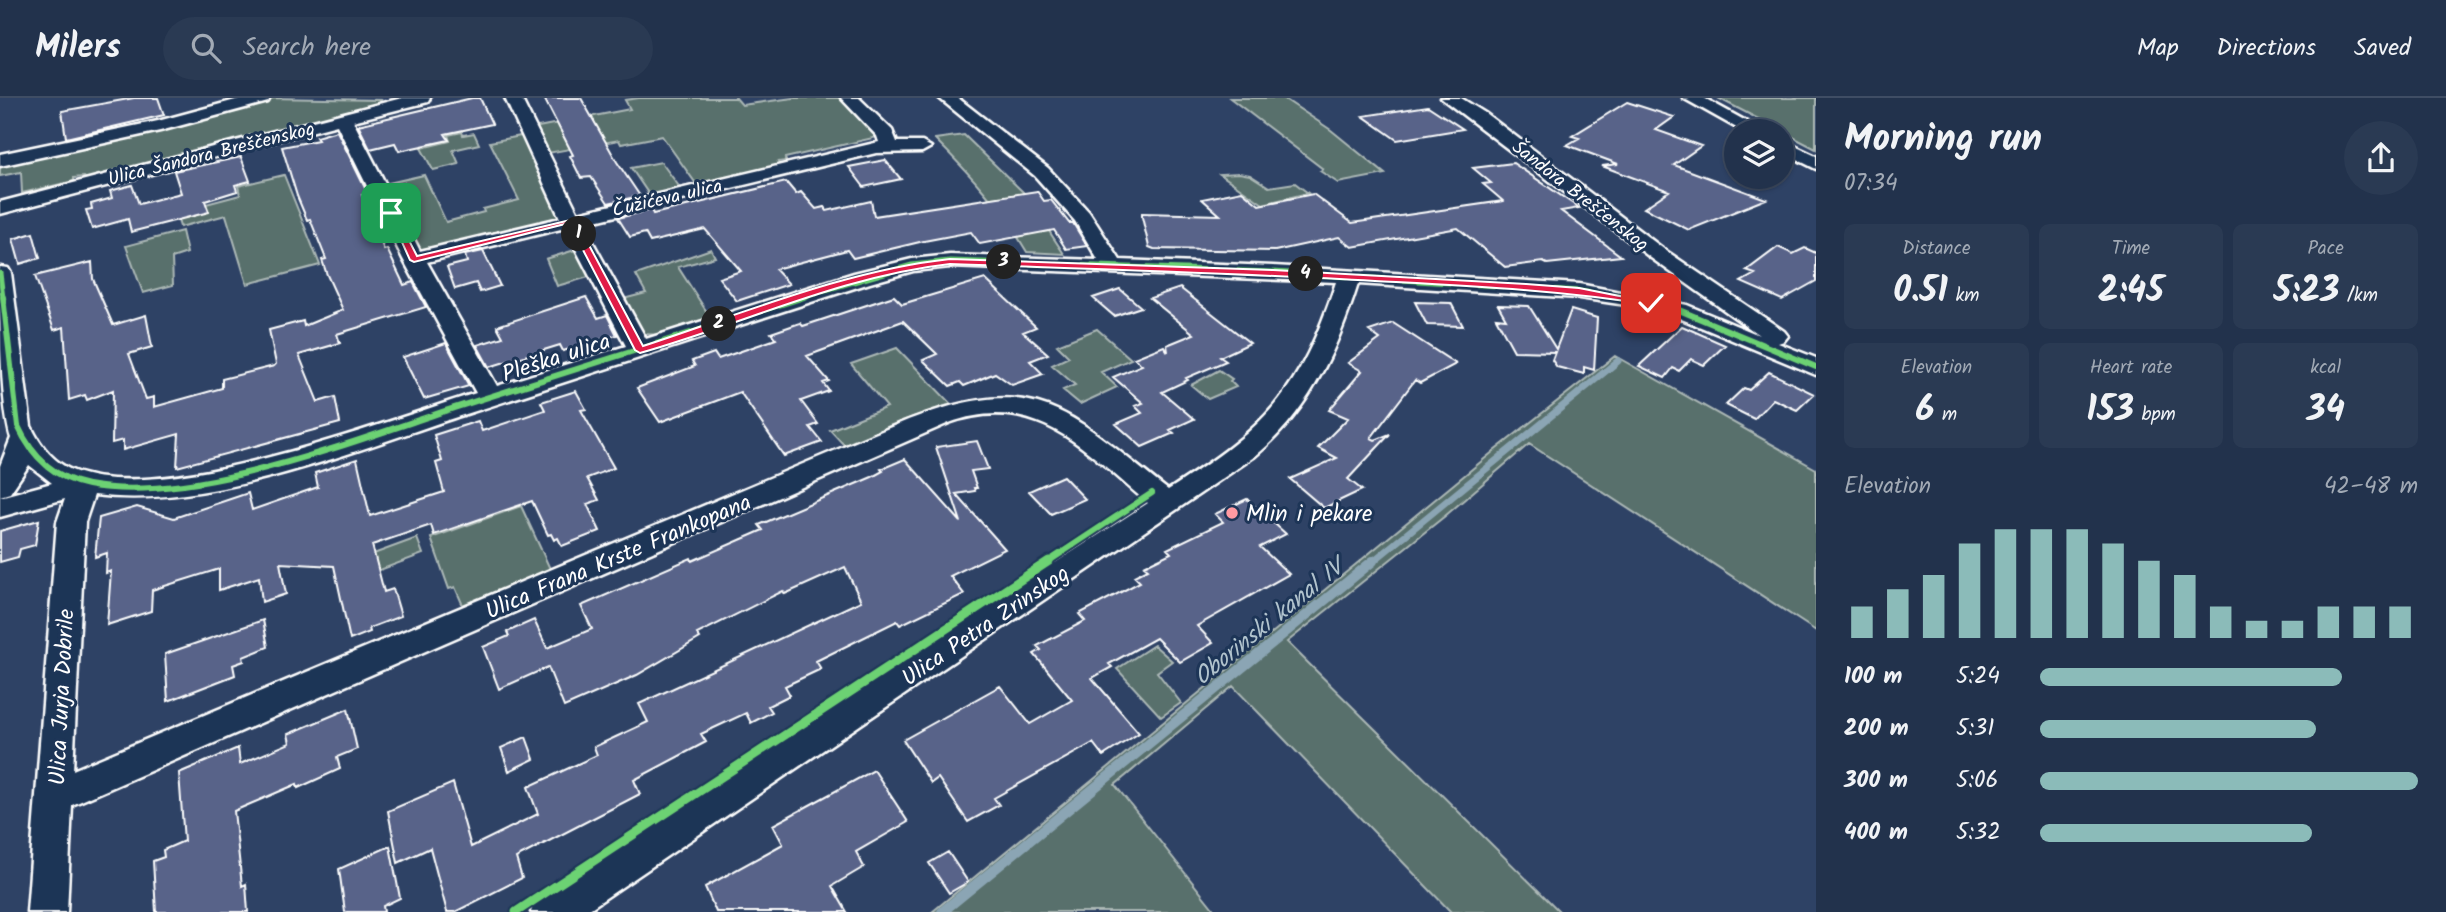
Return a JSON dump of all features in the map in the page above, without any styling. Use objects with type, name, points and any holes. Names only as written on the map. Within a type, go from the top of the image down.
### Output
[{"type":"street","points":[[0,160],[160,126],[262,98]]},
{"type":"street","name":"Ulica Šandora Breščenskog","points":[[0,208],[343,119],[391,102],[422,98]]},
{"type":"street","points":[[513,98],[572,220],[640,350]]},
{"type":"street","points":[[849,98],[886,134],[890,147]]},
{"type":"street","points":[[947,98],[1006,142],[1048,180],[1093,229],[1113,267]]},
{"type":"street","name":"Šandora Breščenskog","points":[[1449,98],[1479,117],[1658,254],[1816,365]]},
{"type":"street","points":[[1691,98],[1732,119]]},
{"type":"street","points":[[343,119],[414,260],[491,397]]},
{"type":"street","name":"Čužićeva ulica","points":[[414,260],[831,158],[890,147],[922,147]]},
{"type":"street","points":[[1794,151],[1816,163]]},
{"type":"street","name":"Pleška ulica","points":[[0,273],[18,426],[23,439],[46,465],[62,477],[84,484],[143,487],[247,472],[862,278],[912,265],[950,261],[1526,286],[1626,298],[1679,310],[1816,365]]},
{"type":"street","name":"Ulica Petra Zrinskog","points":[[551,912],[1167,504],[1253,444],[1291,405],[1319,358],[1349,277]]},
{"type":"street","name":"Ulica Frana Krste Frankopana","points":[[55,796],[910,429],[971,408],[1019,407],[1054,415],[1073,426],[1167,504]]},
{"type":"street","points":[[0,486],[16,464],[23,439]]},
{"type":"street","points":[[0,507],[84,484]]},
{"type":"street","name":"Ulica Jurja Dobrile","points":[[47,912],[71,522],[84,484]]},
{"type":"green space","points":[[269,98],[381,100],[379,105],[124,172],[86,179],[74,178],[74,181],[22,193],[21,172],[0,176],[0,163]]},
{"type":"green space","points":[[736,98],[742,105],[793,98],[844,98],[882,136],[785,158],[786,161],[778,162],[780,165],[697,185],[662,136],[621,144],[619,140],[548,153],[533,128],[630,109],[625,100]]},
{"type":"green space","points":[[1230,98],[1283,98],[1331,130],[1385,174],[1338,183]]},
{"type":"green space","points":[[1718,98],[1816,98],[1816,149],[1794,138],[1794,119],[1758,119]]},
{"type":"green space","points":[[462,132],[463,135],[474,133],[479,144],[453,150],[459,164],[433,170],[421,148],[450,141],[448,135]]},
{"type":"green space","points":[[526,135],[563,219],[444,247],[416,250],[384,184],[424,175],[446,222],[519,200],[490,142]]},
{"type":"green space","points":[[964,135],[1024,193],[1064,254],[1027,252],[985,192],[935,139]]},
{"type":"green space","points":[[661,162],[681,189],[650,196],[631,168]]},
{"type":"green space","points":[[1220,174],[1250,175],[1269,187],[1295,183],[1308,193],[1263,204]]},
{"type":"green space","points":[[284,175],[320,265],[247,284],[226,215],[180,227],[176,212],[240,195],[238,186]]},
{"type":"green space","points":[[182,231],[187,253],[172,258],[173,285],[143,293],[126,246]]},
{"type":"green space","points":[[578,249],[592,276],[557,286],[546,259]]},
{"type":"green space","points":[[711,249],[715,257],[678,267],[712,320],[662,335],[642,334],[619,300],[646,293],[636,275]]},
{"type":"green space","points":[[1097,329],[1131,359],[1101,372],[1117,387],[1080,404],[1063,390],[1075,385],[1052,365],[1069,357],[1057,345]]},
{"type":"green space","points":[[897,348],[951,404],[844,445],[830,430],[887,407],[851,364]]},
{"type":"green space","points":[[1615,356],[1816,469],[1816,631],[1529,444],[1445,516],[1287,642],[1560,912],[1451,912],[1233,686],[1115,785],[1216,912],[932,912],[1494,451]]},
{"type":"green space","points":[[1219,370],[1232,379],[1230,381],[1236,387],[1208,399],[1191,385]]},
{"type":"green space","points":[[521,506],[551,571],[464,608],[455,587],[449,589],[431,538]]},
{"type":"green space","points":[[417,538],[423,554],[353,580],[349,563]]},
{"type":"green space","points":[[1154,645],[1172,661],[1157,672],[1181,703],[1161,717],[1117,669]]},
{"type":"building","points":[[134,98],[158,98],[164,115],[66,138],[62,111]]},
{"type":"building","points":[[480,98],[492,124],[445,134],[449,140],[399,151],[395,143],[370,149],[358,125]]},
{"type":"building","points":[[544,98],[581,98],[617,162],[640,196],[608,203],[591,177],[581,178],[570,156],[573,155]]},
{"type":"building","points":[[1627,102],[1674,117],[1656,130],[1701,146],[1674,165],[1724,183],[1724,189],[1739,189],[1766,199],[1689,230],[1644,208],[1669,191],[1602,166],[1618,164],[1567,145],[1579,138],[1572,136]]},
{"type":"building","points":[[1428,106],[1463,129],[1397,140],[1363,116]]},
{"type":"building","points":[[337,131],[368,194],[362,195],[384,250],[387,249],[404,285],[413,282],[426,307],[337,334],[340,343],[299,355],[318,402],[335,397],[340,423],[177,467],[179,434],[123,450],[123,440],[112,443],[113,390],[87,400],[85,395],[69,400],[64,327],[54,330],[35,276],[92,262],[93,279],[113,325],[146,315],[152,347],[129,354],[146,399],[154,397],[154,407],[222,388],[222,379],[274,366],[276,364],[269,330],[303,321],[304,326],[343,310],[327,275],[322,260],[326,259],[310,219],[307,220],[297,196],[282,147],[318,140],[316,137]]},
{"type":"building","points":[[241,157],[250,181],[235,185],[237,191],[205,201],[209,212],[131,232],[128,219],[92,229],[86,210],[92,209],[91,204],[112,198],[110,191],[132,185],[139,204],[181,193],[174,171]]},
{"type":"building","points":[[885,160],[901,179],[864,187],[849,167]]},
{"type":"building","points":[[1513,163],[1579,208],[1561,211],[1621,256],[1505,267],[1458,228],[1352,247],[1339,237],[1275,251],[1154,249],[1149,247],[1142,217],[1142,213],[1220,215],[1202,199],[1242,191],[1259,205],[1313,194],[1352,223],[1503,201],[1483,184],[1491,183],[1473,168]]},
{"type":"building","points":[[786,182],[796,194],[801,192],[816,209],[824,207],[827,211],[871,201],[874,216],[1037,191],[1044,201],[1051,200],[1069,223],[1073,223],[1087,246],[1066,249],[1054,230],[980,244],[971,232],[853,258],[847,250],[775,269],[789,284],[737,301],[719,278],[741,271],[705,229],[650,242],[645,233],[630,237],[618,218],[651,210],[653,214]]},
{"type":"building","points":[[33,233],[40,258],[20,264],[13,239]]},
{"type":"building","points":[[1778,247],[1793,254],[1805,248],[1816,253],[1816,281],[1782,300],[1741,282],[1755,274],[1746,271]]},
{"type":"building","points":[[483,251],[500,286],[480,292],[476,283],[455,289],[447,267],[467,262],[465,255]]},
{"type":"building","points":[[985,279],[1036,327],[1023,332],[1048,354],[1030,361],[1043,374],[1012,385],[995,373],[964,386],[960,382],[950,386],[923,360],[937,354],[903,321],[807,356],[829,381],[823,383],[829,391],[801,401],[818,424],[810,427],[822,442],[784,456],[740,392],[660,422],[637,388],[695,366],[692,361],[714,353],[718,359],[776,339],[771,333],[800,323],[803,326],[894,296],[902,304]]},
{"type":"building","points":[[1180,288],[1250,343],[1220,357],[1226,361],[1186,378],[1188,380],[1162,392],[1194,419],[1170,430],[1174,433],[1142,447],[1116,424],[1142,413],[1135,406],[1143,403],[1113,377],[1142,365],[1134,358],[1164,346],[1168,352],[1167,345],[1194,334],[1150,298]]},
{"type":"building","points":[[1120,289],[1141,307],[1114,316],[1093,298]]},
{"type":"building","points":[[586,297],[598,318],[607,315],[617,335],[563,351],[560,345],[489,367],[477,345],[503,337],[497,326]]},
{"type":"building","points":[[1415,302],[1451,303],[1463,326],[1427,325]]},
{"type":"building","points":[[1498,305],[1529,306],[1556,349],[1571,310],[1597,318],[1594,370],[1584,367],[1584,374],[1557,367],[1552,360],[1555,352],[1514,351],[1496,318],[1506,319]]},
{"type":"building","points":[[1393,323],[1456,364],[1420,383],[1415,380],[1371,438],[1375,440],[1390,434],[1348,479],[1362,490],[1324,508],[1290,479],[1337,458],[1318,448],[1348,418],[1329,410],[1362,371],[1348,363],[1380,339],[1369,331]]},
{"type":"building","points":[[1682,326],[1725,345],[1704,365],[1691,359],[1679,371],[1673,368],[1665,378],[1639,366]]},
{"type":"building","points":[[446,343],[469,386],[424,399],[403,357]]},
{"type":"building","points":[[1769,372],[1814,394],[1797,410],[1773,399],[1754,419],[1726,405],[1744,388],[1749,390]]},
{"type":"building","points":[[576,391],[586,409],[581,410],[614,468],[587,478],[599,500],[587,504],[600,531],[562,546],[558,538],[554,540],[551,534],[548,535],[532,501],[434,535],[431,525],[372,545],[384,592],[393,589],[401,616],[369,628],[370,632],[350,640],[334,566],[280,563],[286,594],[262,602],[259,577],[219,590],[219,569],[152,590],[151,611],[107,625],[111,571],[106,573],[107,553],[95,557],[99,518],[137,507],[174,518],[248,493],[252,510],[318,487],[315,473],[357,459],[370,516],[444,492],[436,463],[442,461],[434,435],[478,421],[482,431],[545,410],[541,402]]},
{"type":"building","points":[[977,441],[988,469],[971,471],[977,488],[974,488],[975,491],[956,494],[1005,549],[950,576],[964,594],[900,625],[897,621],[816,661],[821,669],[785,686],[790,695],[768,706],[772,712],[751,723],[746,713],[701,734],[706,742],[634,780],[640,794],[516,858],[522,878],[455,912],[447,912],[430,848],[398,863],[388,811],[453,783],[471,847],[538,814],[528,787],[597,755],[594,747],[648,722],[639,704],[861,601],[845,567],[785,594],[783,591],[697,634],[700,638],[637,675],[564,707],[548,667],[499,689],[483,647],[509,636],[507,632],[534,620],[547,648],[592,629],[581,606],[763,530],[759,525],[872,477],[883,471],[881,469],[905,459],[961,522],[936,447]]},
{"type":"building","points":[[1063,476],[1085,499],[1051,514],[1029,491]]},
{"type":"building","points":[[1247,499],[1286,534],[1260,547],[1289,574],[1197,626],[1213,643],[1180,662],[1156,638],[1109,664],[1112,667],[1092,678],[1139,733],[1103,756],[1093,743],[994,798],[999,805],[968,822],[938,778],[931,783],[903,740],[1000,686],[1030,724],[1072,700],[1034,654],[1041,650],[1037,646],[1085,621],[1079,614],[1140,582],[1134,576],[1148,569],[1144,566],[1171,553],[1167,549],[1223,522],[1215,514]]},
{"type":"building","points":[[39,520],[35,545],[20,549],[18,557],[0,562],[0,531]]},
{"type":"building","points":[[263,620],[268,647],[243,657],[244,661],[233,665],[235,675],[168,701],[165,654]]},
{"type":"building","points":[[348,709],[357,749],[337,757],[340,769],[298,788],[297,784],[234,811],[242,886],[246,884],[248,912],[156,912],[153,861],[164,857],[163,850],[184,841],[179,773],[238,748],[240,764],[290,743],[288,734]]},
{"type":"building","points":[[526,737],[534,759],[509,771],[501,748]]},
{"type":"building","points":[[874,770],[908,822],[856,852],[864,867],[832,886],[847,912],[716,912],[705,887],[783,844],[773,825]]},
{"type":"building","points":[[390,846],[400,898],[383,906],[384,912],[345,912],[339,869]]},
{"type":"building","points":[[948,852],[968,882],[949,893],[929,863]]},
{"type":"waterway","name":"Oborinski kanal IV","points":[[1371,563],[1618,361]]},
{"type":"waterway","name":"Oborinski kanal IV","points":[[942,912],[1373,561]]},
{"type":"cycle path","points":[[0,273],[21,434],[36,456],[56,473],[87,485],[114,488],[176,485],[290,461],[862,278],[912,265],[950,261],[1273,272],[1579,291],[1679,310],[1816,367]]},
{"type":"cycle path","points":[[516,912],[1152,493]]},
{"type":"place","name":"Mlin i pekare","points":[[1232,513]]},
{"type":"route","points":[[391,213],[414,260],[572,220],[590,259],[640,350],[862,278],[912,265],[950,261],[1273,272],[1526,286],[1579,291],[1651,303]]}]
